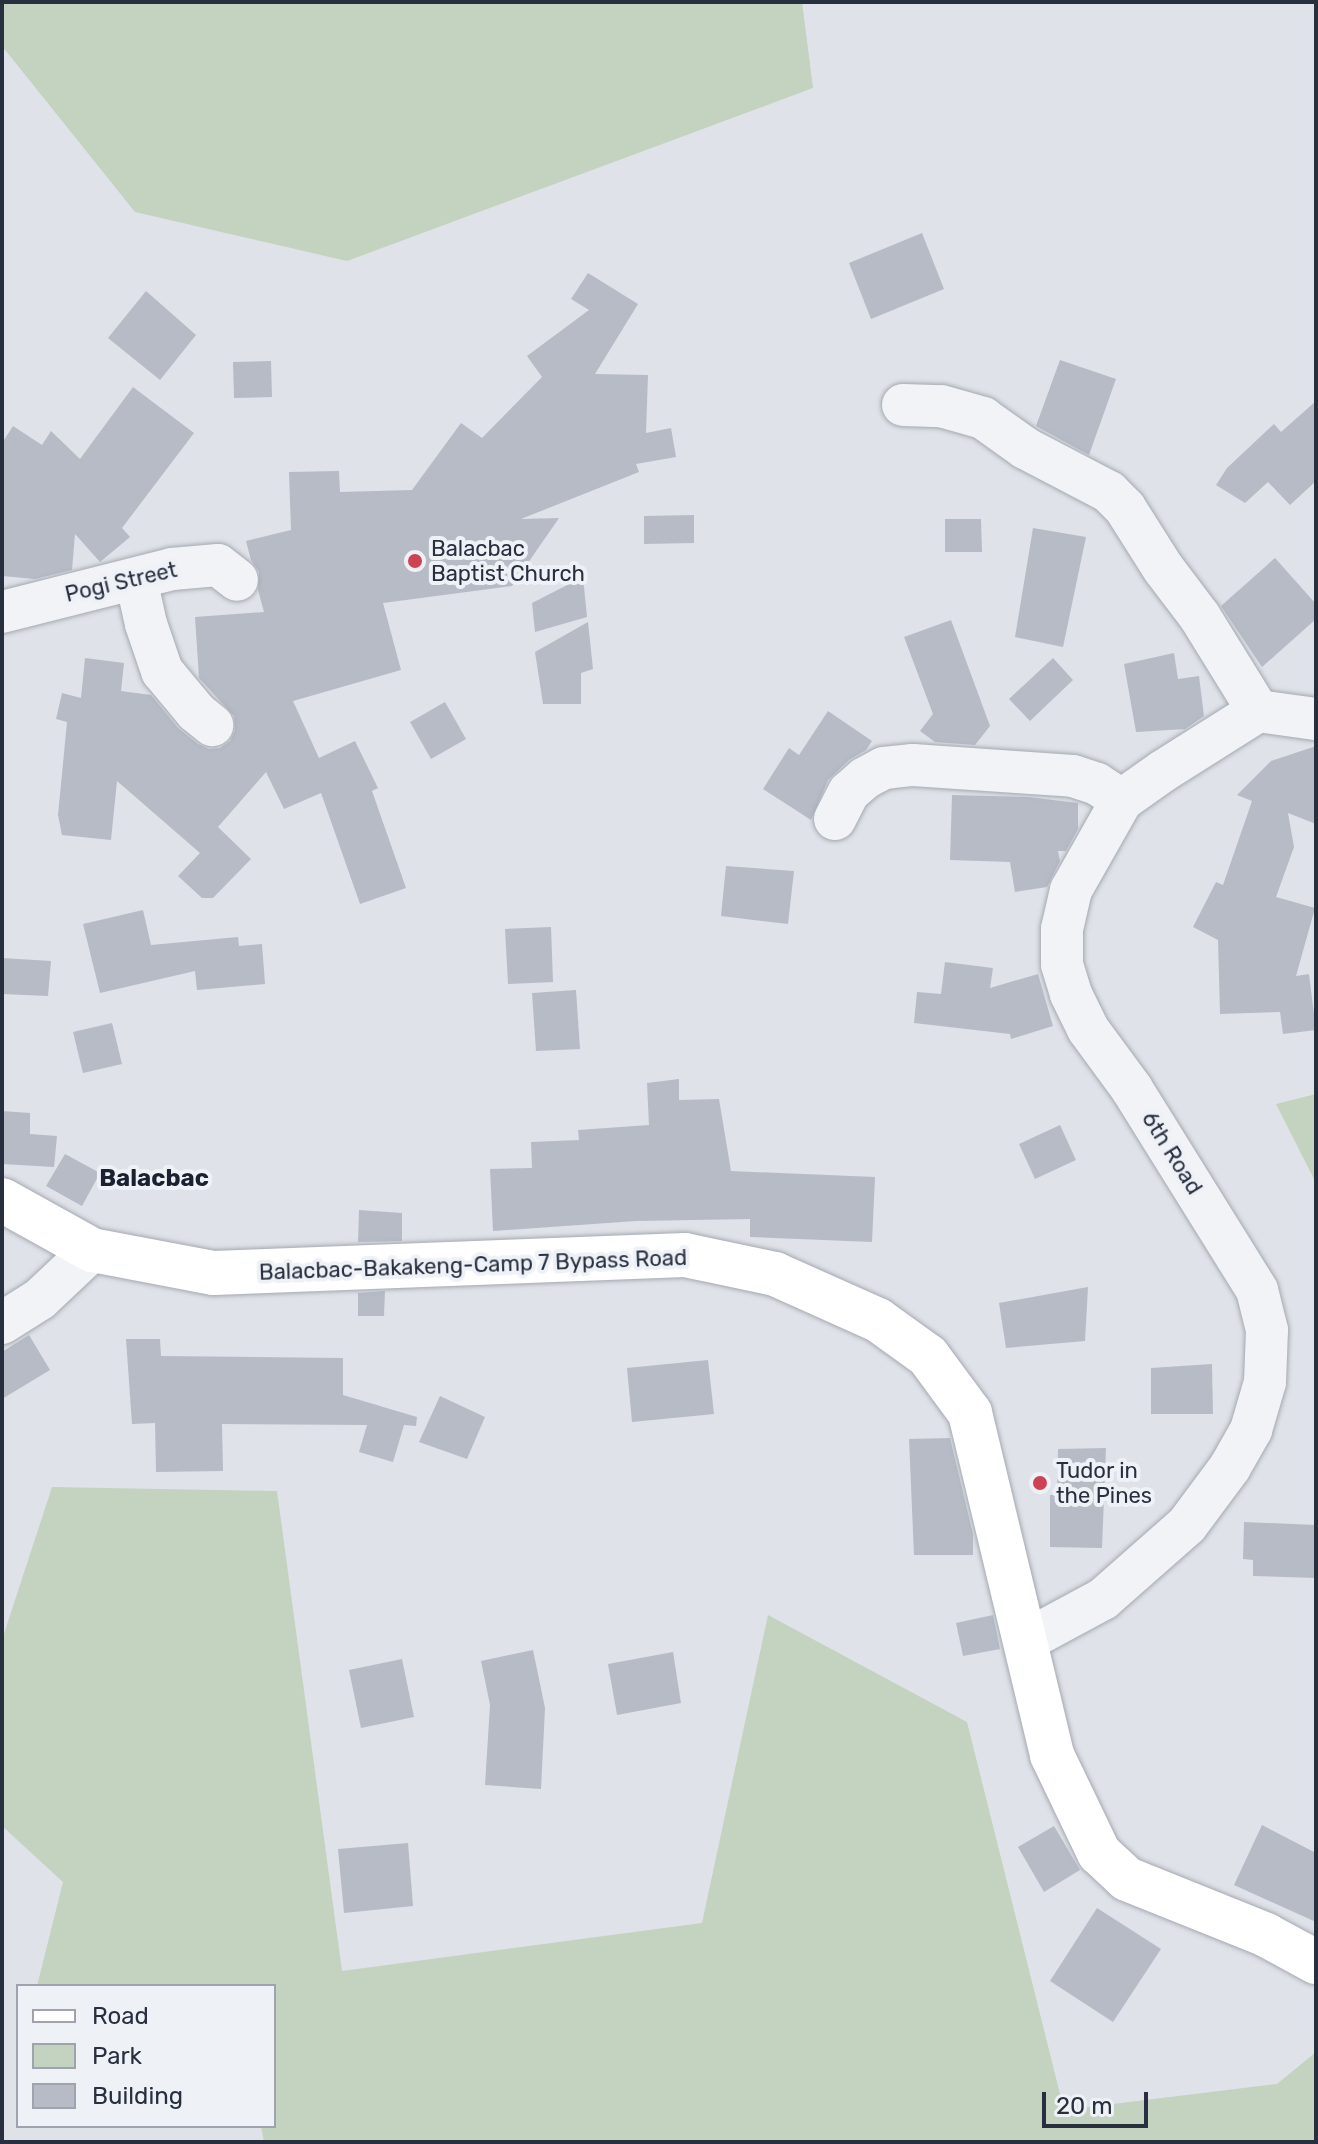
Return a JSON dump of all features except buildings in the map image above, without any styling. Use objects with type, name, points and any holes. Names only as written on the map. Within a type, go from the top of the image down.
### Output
[{"type":"main road","name":"Balacbac-Bakakeng-Camp 7 Bypass Road","points":[[2,1200],[92,1250],[214,1273],[685,1255],[775,1274],[890,1329],[928,1356],[970,1413],[1052,1755],[1099,1853],[1127,1879],[1266,1935],[1316,1962]]},
{"type":"street","points":[[903,405],[941,406],[983,418],[1025,448],[1109,492],[1125,508],[1163,568],[1200,617],[1258,711],[1316,719]]},
{"type":"street","name":"Pogi Street","points":[[2,612],[203,565],[218,565],[237,580]]},
{"type":"street","points":[[136,579],[146,624],[162,671],[196,712],[212,725]]},
{"type":"street","name":"6th Road","points":[[1025,1641],[1103,1599],[1187,1525],[1230,1467],[1251,1430],[1265,1382],[1267,1330],[1257,1290],[1132,1089],[1088,1029],[1062,964],[1062,929],[1071,890],[1122,800],[1258,711]]},
{"type":"street","points":[[835,819],[849,792],[865,778],[884,768],[913,765],[1053,773],[1097,784],[1122,800]]},
{"type":"street","points":[[2,1323],[40,1299],[92,1250]]},
{"type":"green space","points":[[2,2],[802,2],[813,88],[347,261],[135,212],[2,46]]},
{"type":"green space","points":[[1316,1094],[1316,1183],[1276,1104]]},
{"type":"green space","points":[[52,1487],[277,1491],[342,1971],[702,1923],[768,1615],[967,1722],[1064,2110],[1277,2084],[1316,2052],[1316,2142],[264,2142],[261,2128],[276,2128],[276,1984],[38,1984],[63,1882],[2,1826],[2,1640]]},
{"type":"place","name":"Balacbac Baptist Church","points":[[415,561]]},
{"type":"place","name":"Tudor in the Pines","points":[[1040,1483]]},
{"type":"district","name":"Balacbac","points":[[154,1179]]}]
